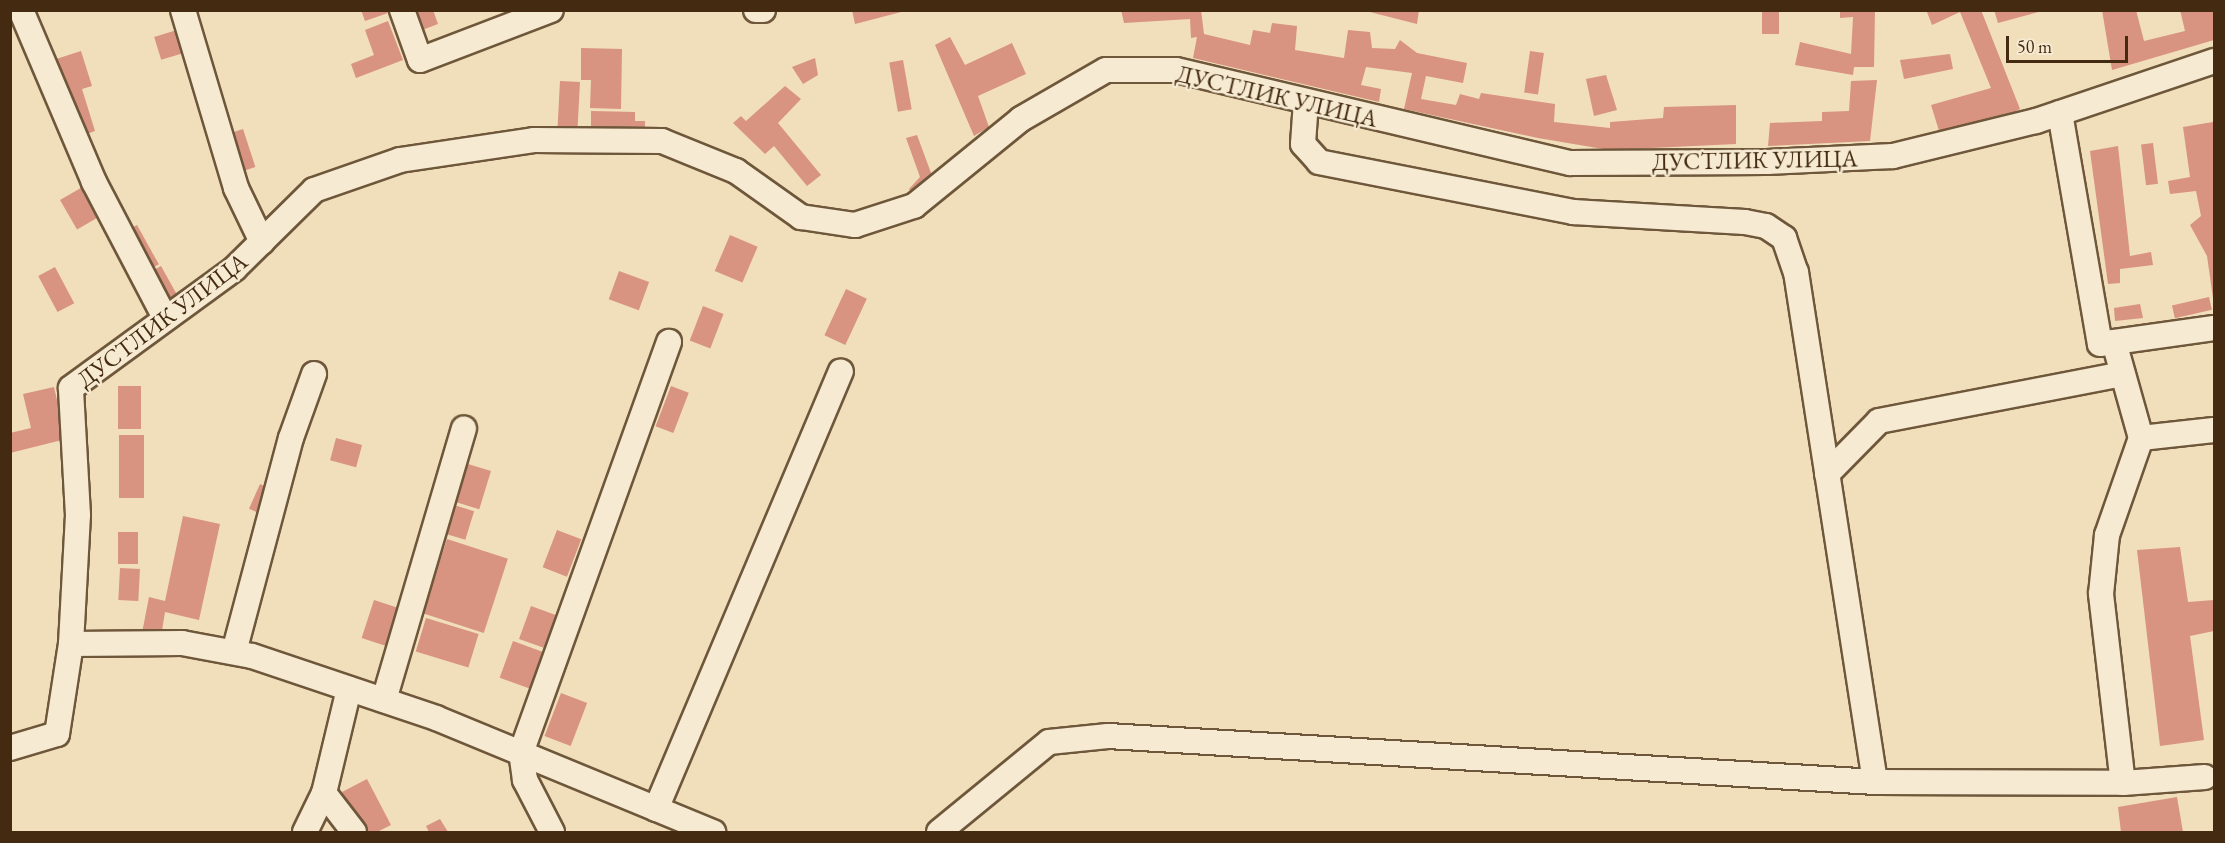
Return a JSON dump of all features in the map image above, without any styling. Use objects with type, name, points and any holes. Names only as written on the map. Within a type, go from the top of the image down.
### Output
[{"type":"street","points":[[21,10],[94,182],[165,318]]},
{"type":"street","points":[[183,10],[236,188],[262,242]]},
{"type":"street","points":[[402,10],[420,60],[551,10]]},
{"type":"street","points":[[756,10],[763,10]]},
{"type":"street","name":"ДУСТЛИК УЛИЦА","points":[[10,748],[57,734],[71,644],[78,515],[71,388],[234,270],[314,190],[400,160],[511,142],[662,141],[736,171],[801,217],[855,225],[914,206],[1022,119],[1106,70],[1176,70],[1570,164],[1893,156],[2060,113],[2214,62]]},
{"type":"street","points":[[1306,101],[1304,144],[1319,162],[1573,212],[1745,222],[1766,226],[1784,238],[1796,272],[1827,474],[1847,576],[1875,782]]},
{"type":"street","points":[[2060,113],[2100,344],[2214,328]]},
{"type":"street","points":[[552,832],[525,780],[521,753],[669,342]]},
{"type":"street","points":[[2114,342],[2141,438],[2106,535],[2102,594],[2123,783]]},
{"type":"street","points":[[656,809],[841,370]]},
{"type":"street","points":[[234,652],[314,374]]},
{"type":"street","points":[[1827,474],[1880,421],[2123,374]]},
{"type":"street","points":[[384,700],[464,429]]},
{"type":"street","points":[[2141,438],[2214,430]]},
{"type":"street","points":[[71,644],[182,643],[234,652],[384,700],[521,753],[713,832]]},
{"type":"street","points":[[305,832],[324,793],[349,689]]},
{"type":"street","points":[[939,832],[1049,742],[1108,736],[1875,782],[2123,783],[2205,777]]},
{"type":"street","points":[[324,793],[354,832]]},
{"type":"building","points":[[361,10],[387,10],[388,13],[365,21]]},
{"type":"building","points":[[409,10],[433,10],[438,24],[417,32]]},
{"type":"building","points":[[852,10],[905,10],[905,11],[855,24]]},
{"type":"building","points":[[1121,10],[1201,10],[1204,34],[1250,45],[1253,30],[1270,33],[1272,23],[1297,26],[1295,50],[1344,58],[1348,30],[1370,32],[1372,48],[1395,49],[1400,40],[1417,53],[1467,63],[1463,83],[1426,76],[1421,99],[1456,105],[1460,94],[1479,99],[1481,93],[1555,104],[1554,122],[1610,128],[1610,122],[1663,118],[1664,107],[1736,105],[1736,144],[1609,150],[1538,138],[1404,109],[1412,73],[1366,67],[1361,85],[1381,89],[1379,102],[1193,58],[1197,37],[1191,38],[1190,19],[1124,23]]},
{"type":"building","points":[[1362,10],[1419,10],[1417,24]]},
{"type":"building","points":[[1762,10],[1779,10],[1779,34],[1762,34]]},
{"type":"building","points":[[1840,10],[1875,10],[1874,67],[1854,67],[1853,75],[1795,65],[1800,42],[1851,54],[1853,17],[1840,18]]},
{"type":"building","points":[[1981,10],[2020,109],[1996,122],[1940,134],[1931,105],[1991,88],[1960,12],[1932,25],[1927,12]]},
{"type":"building","points":[[1994,10],[2042,10],[2042,11],[1998,23]]},
{"type":"building","points":[[2102,10],[2136,10],[2144,41],[2185,31],[2180,10],[2214,10],[2214,40],[2112,70]]},
{"type":"building","points":[[388,21],[403,60],[356,78],[351,64],[374,55],[365,30]]},
{"type":"building","points":[[180,29],[187,52],[161,60],[154,37]]},
{"type":"building","points":[[950,37],[965,65],[1012,43],[1026,74],[978,96],[989,127],[974,136],[935,45]]},
{"type":"building","points":[[581,48],[622,49],[621,109],[590,108],[591,80],[581,80]]},
{"type":"building","points":[[81,51],[92,86],[82,89],[95,131],[81,136],[53,60]]},
{"type":"building","points":[[1530,51],[1544,53],[1538,95],[1524,93]]},
{"type":"building","points":[[1950,54],[1953,69],[1904,79],[1900,60]]},
{"type":"building","points":[[815,58],[818,75],[803,84],[792,67]]},
{"type":"building","points":[[903,60],[912,109],[898,112],[889,62]]},
{"type":"building","points":[[1606,75],[1617,110],[1594,116],[1586,79]]},
{"type":"building","points":[[1877,80],[1870,141],[1768,146],[1770,123],[1822,121],[1822,112],[1849,111],[1851,81]]},
{"type":"building","points":[[560,81],[580,82],[577,131],[557,130]]},
{"type":"building","points":[[785,86],[801,99],[778,123],[821,175],[807,186],[774,146],[765,154],[733,123],[741,116],[746,121]]},
{"type":"building","points":[[591,111],[635,112],[635,121],[645,121],[645,133],[591,133]]},
{"type":"building","points":[[2213,122],[2214,298],[2207,256],[2190,225],[2201,216],[2196,191],[2170,194],[2168,181],[2190,177],[2183,127]]},
{"type":"building","points":[[243,129],[255,167],[236,173],[224,135]]},
{"type":"building","points":[[917,135],[934,181],[914,198],[909,189],[920,177],[906,138]]},
{"type":"building","points":[[2153,143],[2158,184],[2146,185],[2141,144]]},
{"type":"building","points":[[2118,146],[2130,256],[2151,252],[2153,265],[2120,269],[2120,283],[2108,284],[2090,151]]},
{"type":"building","points":[[86,185],[103,214],[77,229],[60,200]]},
{"type":"building","points":[[137,225],[159,264],[146,272],[124,232]]},
{"type":"building","points":[[730,235],[758,247],[742,283],[715,271]]},
{"type":"building","points":[[161,266],[184,307],[169,315],[146,274]]},
{"type":"building","points":[[55,267],[74,303],[57,312],[38,276]]},
{"type":"building","points":[[619,271],[649,282],[639,310],[609,299]]},
{"type":"building","points":[[846,289],[867,299],[845,345],[824,335]]},
{"type":"building","points":[[2209,297],[2212,310],[2175,318],[2172,306]]},
{"type":"building","points":[[2140,304],[2143,318],[2115,321],[2114,308]]},
{"type":"building","points":[[703,306],[724,314],[710,348],[690,341]]},
{"type":"building","points":[[118,386],[141,386],[141,429],[118,429]]},
{"type":"building","points":[[671,386],[689,393],[673,433],[656,426]]},
{"type":"building","points":[[54,387],[66,439],[10,453],[10,433],[31,428],[23,394]]},
{"type":"building","points":[[119,435],[144,435],[144,498],[119,498]]},
{"type":"building","points":[[336,438],[362,445],[356,467],[330,460]]},
{"type":"building","points":[[468,464],[491,471],[479,509],[456,502]]},
{"type":"building","points":[[260,484],[271,489],[260,514],[249,509]]},
{"type":"building","points":[[454,505],[474,511],[465,540],[445,534]]},
{"type":"building","points":[[183,516],[220,524],[199,620],[165,612],[161,637],[142,633],[149,597],[165,601]]},
{"type":"building","points":[[557,530],[581,539],[567,577],[543,567]]},
{"type":"building","points":[[118,532],[138,532],[138,564],[118,564]]},
{"type":"building","points":[[447,539],[508,559],[484,633],[423,613]]},
{"type":"building","points":[[2180,547],[2188,602],[2214,600],[2214,631],[2190,636],[2204,740],[2160,746],[2137,550]]},
{"type":"building","points":[[120,568],[140,569],[138,601],[118,600]]},
{"type":"building","points":[[374,600],[402,609],[389,647],[362,638]]},
{"type":"building","points":[[531,606],[556,615],[544,648],[519,639]]},
{"type":"building","points":[[426,618],[479,634],[468,668],[416,651]]},
{"type":"building","points":[[513,641],[548,654],[534,690],[500,678]]},
{"type":"building","points":[[561,693],[587,703],[571,746],[545,736]]},
{"type":"building","points":[[367,779],[391,825],[377,832],[364,832],[342,792]]},
{"type":"building","points":[[2177,797],[2183,832],[2121,832],[2118,807]]},
{"type":"building","points":[[440,819],[448,832],[429,832],[426,826]]}]
